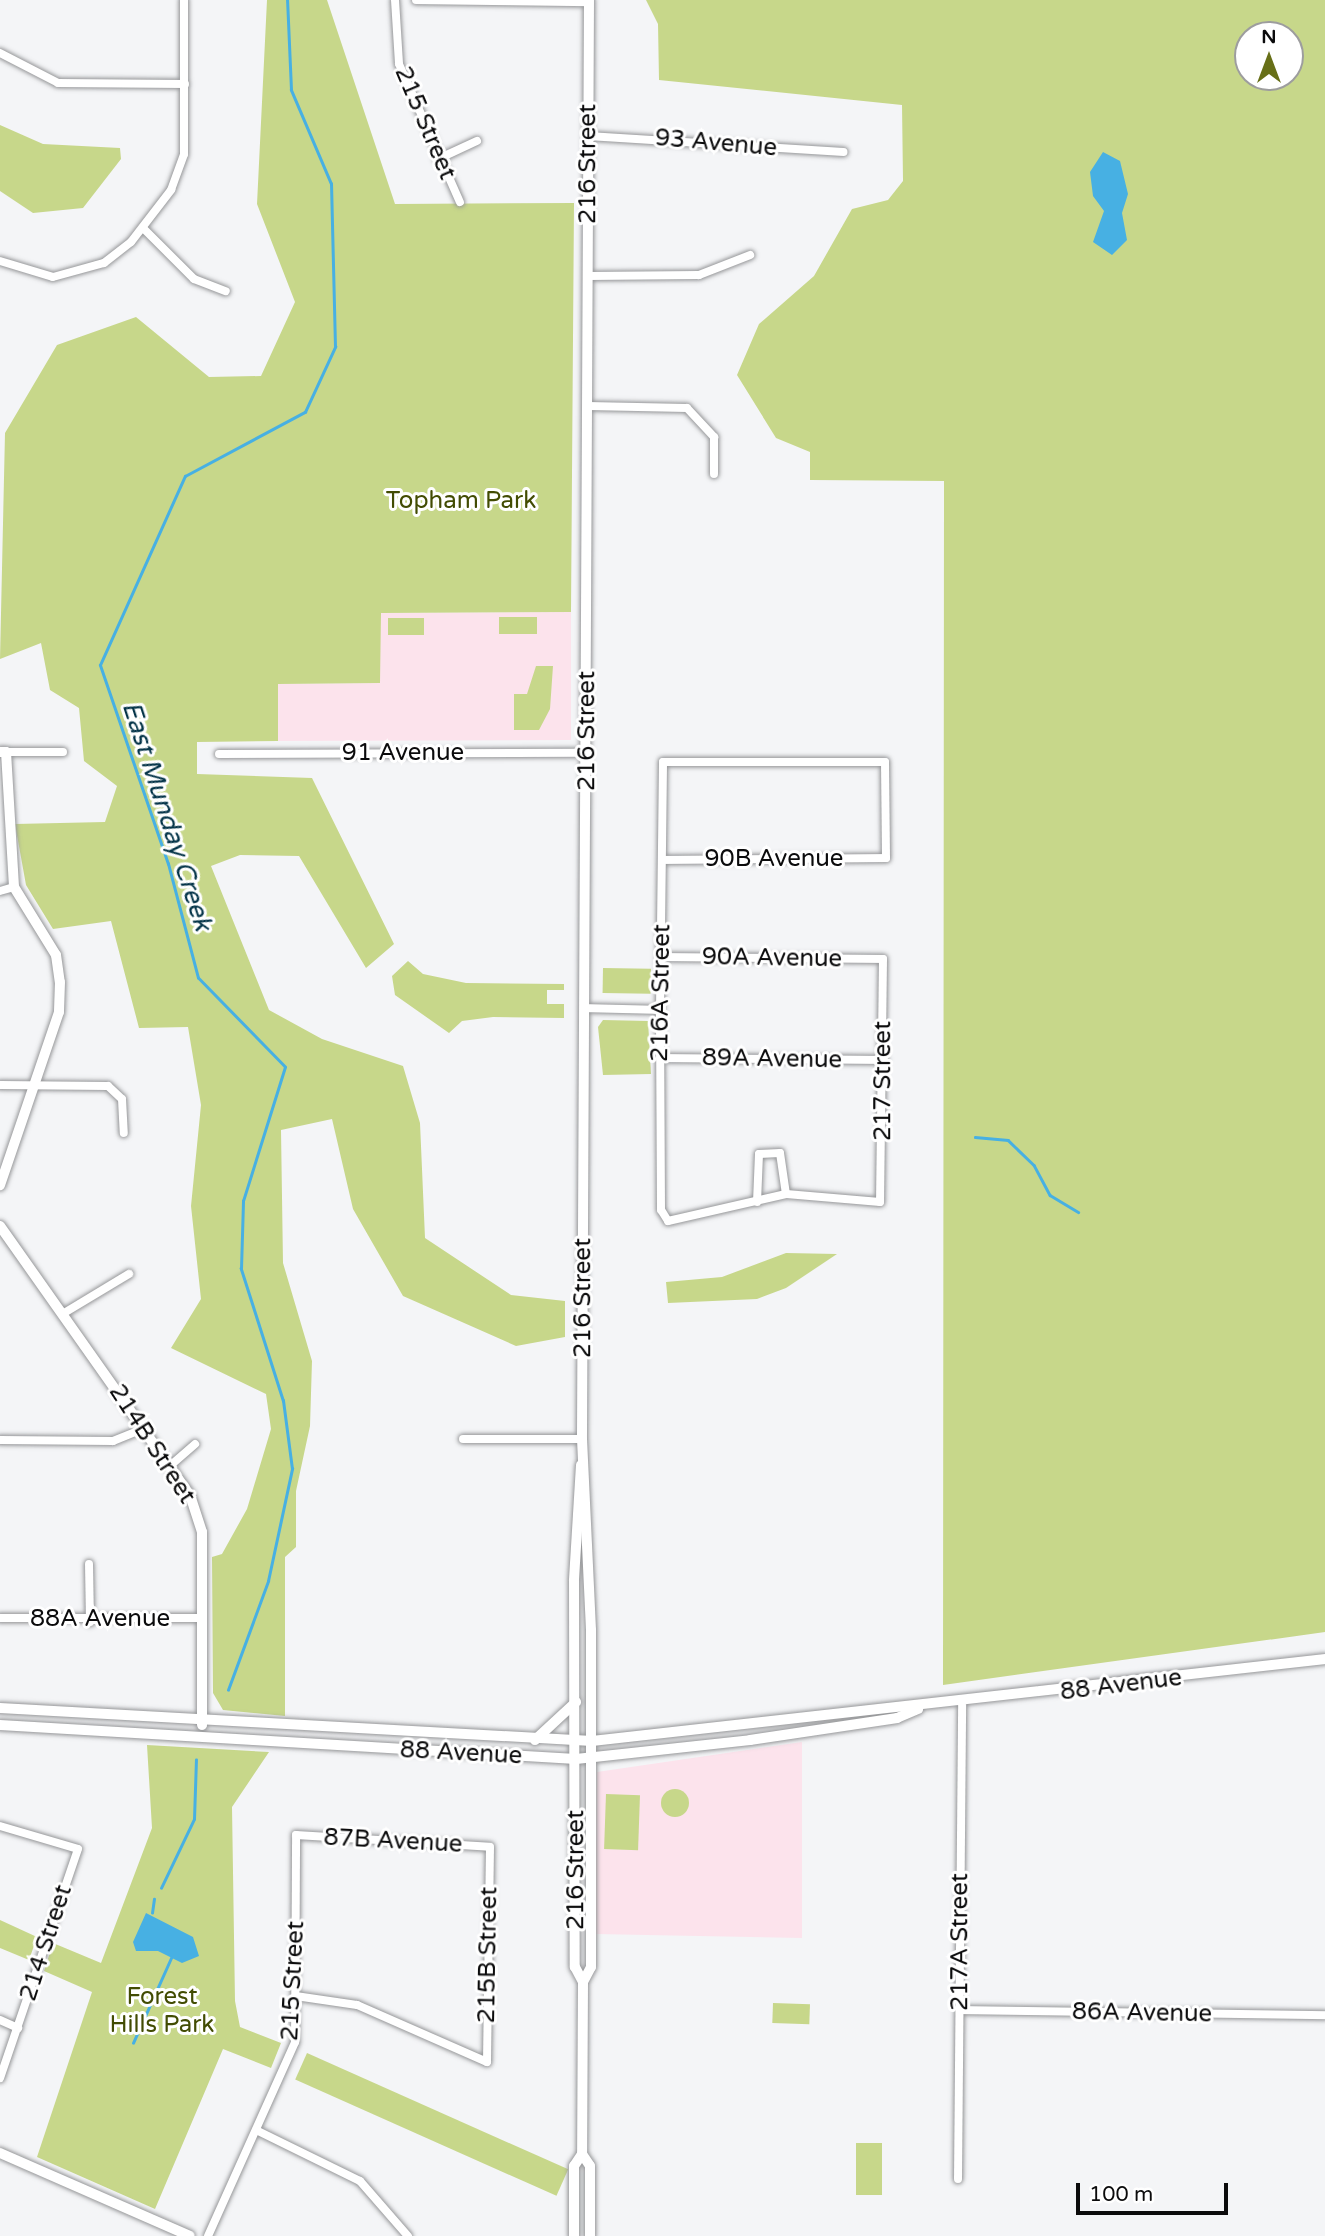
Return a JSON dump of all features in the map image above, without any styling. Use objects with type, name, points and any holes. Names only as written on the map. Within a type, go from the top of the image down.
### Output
[{"type":"main road","name":"216 Street","points":[[589,1],[582,1462],[592,1758],[591,1967],[583,1982],[582,2154],[590,2166],[590,2236]]},
{"type":"main road","points":[[0,1185],[59,1012],[60,982],[56,955],[14,887],[3,752]]},
{"type":"main road","name":"214B Street","points":[[0,1226],[190,1495],[202,1532],[202,1738]]},
{"type":"main road","name":"216 Street","points":[[582,1462],[576,1485],[575,1967],[583,1982]]},
{"type":"main road","name":"88 Avenue","points":[[0,1708],[576,1742],[896,1706],[918,1709],[961,1705],[1325,1660]]},
{"type":"main road","points":[[535,1740],[576,1702]]},
{"type":"main road","name":"88 Avenue","points":[[0,1725],[576,1759],[897,1718],[918,1709]]},
{"type":"main road","points":[[0,2153],[190,2236]]},
{"type":"main road","name":"216 Street","points":[[574,2236],[574,2165],[582,2154]]},
{"type":"street","points":[[0,261],[29,275],[71,273],[113,257],[143,228],[183,163],[184,0]]},
{"type":"street","name":"215 Street","points":[[395,0],[396,55],[438,159],[460,202]]},
{"type":"street","points":[[416,0],[589,1]]},
{"type":"street","points":[[0,53],[58,83],[185,84]]},
{"type":"street","name":"93 Avenue","points":[[588,136],[844,152]]},
{"type":"street","points":[[438,159],[477,141]]},
{"type":"street","points":[[143,228],[194,279],[226,291]]},
{"type":"street","points":[[588,276],[699,275],[750,255]]},
{"type":"street","points":[[588,405],[687,408],[702,419],[714,437],[714,474]]},
{"type":"street","points":[[3,752],[63,752]]},
{"type":"street","name":"91 Avenue","points":[[219,754],[587,753]]},
{"type":"street","name":"216A Street","points":[[757,1202],[667,1221],[661,1210],[663,762],[885,762],[886,858]]},
{"type":"street","name":"90B Avenue","points":[[663,860],[886,858]]},
{"type":"street","points":[[0,891],[14,887]]},
{"type":"street","name":"90A Avenue","points":[[662,957],[883,959]]},
{"type":"street","name":"217 Street","points":[[786,1194],[880,1202],[884,1060],[883,959]]},
{"type":"street","points":[[585,1007],[660,1010]]},
{"type":"street","name":"89A Avenue","points":[[660,1058],[884,1060]]},
{"type":"street","points":[[0,1086],[114,1089],[124,1105],[124,1133]]},
{"type":"street","points":[[780,1153],[786,1194],[757,1202],[759,1154],[780,1153]]},
{"type":"street","points":[[64,1313],[129,1275]]},
{"type":"street","points":[[0,1440],[113,1441],[145,1428]]},
{"type":"street","points":[[463,1439],[582,1439]]},
{"type":"street","points":[[171,1465],[195,1444]]},
{"type":"street","points":[[89,1564],[90,1622]]},
{"type":"street","name":"88A Avenue","points":[[0,1618],[90,1622],[200,1618]]},
{"type":"street","name":"217A Street","points":[[958,2179],[961,1705]]},
{"type":"street","name":"214 Street","points":[[0,1826],[78,1849],[0,2078]]},
{"type":"street","name":"215 Street","points":[[208,2236],[295,2042],[296,1835]]},
{"type":"street","name":"87B Avenue","points":[[296,1835],[490,1847]]},
{"type":"street","name":"215B Street","points":[[296,1996],[357,2005],[487,2062],[490,1847]]},
{"type":"street","name":"86A Avenue","points":[[960,2010],[1325,2015]]},
{"type":"street","points":[[0,2020],[18,2028]]},
{"type":"street","points":[[256,2130],[360,2181],[408,2236]]},
{"type":"shaded area","points":[[571,612],[571,740],[278,741],[278,684],[380,683],[380,613]]},
{"type":"shaded area","points":[[802,1742],[802,1938],[595,1934],[597,1772]]},
{"type":"green space","name":"Topham Park","points":[[267,0],[327,0],[395,204],[574,203],[571,612],[381,613],[380,683],[278,684],[278,741],[197,742],[197,774],[312,778],[394,944],[366,968],[299,856],[240,855],[211,866],[269,1010],[322,1039],[403,1066],[420,1123],[425,1238],[511,1295],[565,1301],[565,1337],[516,1346],[403,1296],[353,1209],[332,1119],[281,1130],[283,1263],[312,1361],[310,1426],[296,1491],[296,1547],[285,1557],[285,1716],[223,1710],[213,1693],[212,1557],[222,1554],[247,1509],[271,1429],[266,1394],[171,1348],[201,1299],[191,1206],[201,1105],[188,1027],[139,1028],[111,921],[53,929],[26,885],[15,824],[105,822],[117,786],[84,761],[79,708],[50,690],[41,643],[0,659],[5,433],[57,345],[136,317],[209,377],[261,376],[295,302],[257,204]]},
{"type":"green space","points":[[646,0],[1325,0],[1325,1632],[943,1685],[944,481],[810,480],[810,452],[776,438],[737,375],[759,324],[814,276],[852,209],[888,200],[903,181],[902,105],[659,80],[658,24]]},
{"type":"green space","points":[[0,125],[43,144],[120,148],[121,159],[83,208],[33,213],[0,191]]},
{"type":"green space","points":[[499,617],[537,617],[537,634],[499,634]]},
{"type":"green space","points":[[388,618],[424,618],[424,635],[388,635]]},
{"type":"green space","points":[[536,666],[553,666],[550,709],[539,730],[514,730],[514,694],[527,694]]},
{"type":"green space","points":[[408,961],[423,974],[466,983],[564,984],[564,990],[547,990],[547,1004],[564,1004],[564,1018],[493,1017],[462,1021],[449,1033],[395,995],[392,976]]},
{"type":"green space","points":[[603,968],[651,969],[651,994],[603,993]]},
{"type":"green space","points":[[603,1020],[648,1021],[651,1074],[603,1075],[598,1027]]},
{"type":"green space","points":[[786,1253],[837,1254],[786,1288],[757,1299],[668,1303],[666,1282],[722,1277]]},
{"type":"green space","name":"Forest Hills Park","points":[[147,1745],[269,1752],[232,1807],[235,2001],[240,2027],[281,2043],[271,2068],[223,2049],[155,2209],[37,2157],[92,1992],[44,1971],[53,1943],[101,1963],[152,1828]]},
{"type":"green space","points":[[675,1789],[685,1793],[689,1803],[685,1813],[675,1817],[665,1813],[661,1803],[665,1793]]},
{"type":"green space","points":[[606,1794],[640,1795],[638,1850],[604,1849]]},
{"type":"green space","points":[[0,1920],[37,1937],[29,1960],[0,1948]]},
{"type":"green space","points":[[773,2003],[810,2004],[809,2024],[772,2023]]},
{"type":"green space","points":[[307,2053],[568,2169],[556,2196],[295,2079]]},
{"type":"green space","points":[[856,2143],[882,2143],[882,2195],[856,2195]]},
{"type":"water","points":[[1103,152],[1120,161],[1128,194],[1122,213],[1127,240],[1112,255],[1093,242],[1104,211],[1093,196],[1090,172]]},
{"type":"water","points":[[146,1913],[193,1937],[199,1956],[182,1963],[158,1951],[136,1951],[133,1942]]},
{"type":"waterway","name":"East Munday Creek","points":[[228,1690],[268,1581],[292,1469],[283,1401],[241,1269],[243,1201],[285,1067],[198,978],[168,864],[100,665],[185,476],[305,412],[335,347],[331,184],[291,90],[287,0]]},
{"type":"waterway","points":[[975,1137],[1008,1140],[1034,1165],[1050,1195],[1078,1212]]},
{"type":"waterway","points":[[161,1888],[194,1819],[196,1760]]},
{"type":"waterway","points":[[152,1913],[154,1899]]},
{"type":"waterway","points":[[133,2043],[171,1958]]}]
